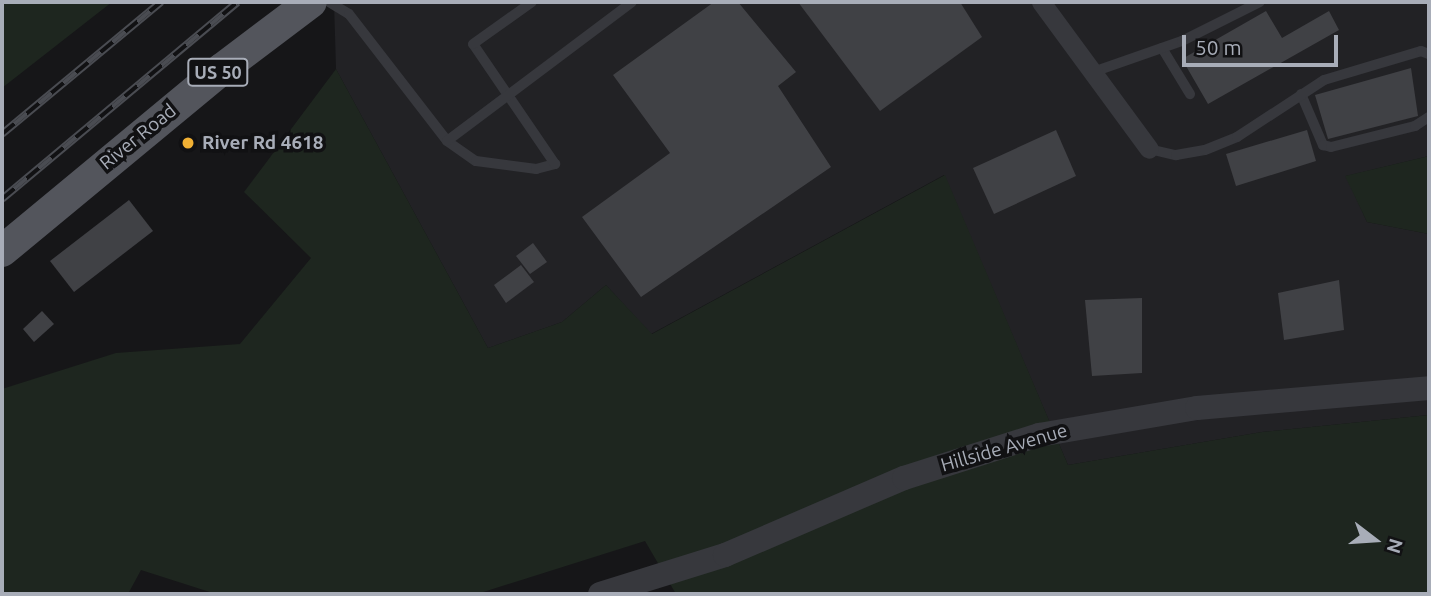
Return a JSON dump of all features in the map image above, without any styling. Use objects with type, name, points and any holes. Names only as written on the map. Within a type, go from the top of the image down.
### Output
[{"type":"main road","name":"River Road","points":[[2,251],[222,69],[311,2]]},
{"type":"street","points":[[1041,2],[1149,149]]},
{"type":"street","name":"Hillside Avenue","points":[[600,594],[725,555],[904,478],[1039,435],[1197,408],[1429,387]]},
{"type":"lane","points":[[329,2],[349,14],[447,141],[476,161],[508,168],[555,164],[473,44],[532,2]]},
{"type":"lane","points":[[447,141],[632,2]]},
{"type":"lane","points":[[1093,72],[1162,48],[1260,2]]},
{"type":"lane","points":[[1162,48],[1190,93]]},
{"type":"lane","points":[[1149,149],[1176,155],[1205,150],[1237,137],[1324,80],[1421,51],[1429,54]]},
{"type":"lane","points":[[1301,94],[1323,145],[1331,147],[1415,126],[1429,117]]},
{"type":"shaded area","points":[[2,2],[112,2],[2,88]]},
{"type":"shaded area","points":[[334,2],[1429,2],[1429,156],[1346,176],[1367,222],[1429,234],[1429,415],[1262,432],[1068,465],[944,175],[651,334],[606,285],[562,322],[488,348],[336,69]]},
{"type":"shaded area","points":[[336,69],[488,348],[562,322],[606,285],[652,334],[945,175],[1068,465],[1262,432],[1429,415],[1429,594],[676,594],[645,541],[477,594],[216,594],[141,570],[128,594],[2,594],[2,389],[116,353],[240,344],[311,258],[244,192]]},
{"type":"shaded area","points":[[1429,156],[1429,234],[1367,222],[1345,176]]},
{"type":"building","points":[[714,2],[738,2],[796,72],[778,86],[831,167],[641,297],[582,217],[670,153],[613,75]]},
{"type":"building","points":[[798,2],[960,2],[982,37],[880,111]]},
{"type":"building","points":[[1266,11],[1282,38],[1329,11],[1339,30],[1208,104],[1182,59]]},
{"type":"building","points":[[1411,68],[1418,116],[1328,139],[1315,95]]},
{"type":"building","points":[[1056,130],[1076,176],[994,214],[973,168]]},
{"type":"building","points":[[1307,130],[1316,161],[1236,186],[1226,154]]},
{"type":"building","points":[[129,200],[153,231],[74,292],[50,261]]},
{"type":"building","points":[[533,243],[547,262],[530,274],[516,256]]},
{"type":"building","points":[[521,265],[534,282],[506,303],[494,285]]},
{"type":"building","points":[[1339,280],[1344,330],[1284,340],[1278,293]]},
{"type":"building","points":[[1142,298],[1142,373],[1092,376],[1085,300]]},
{"type":"building","points":[[42,311],[54,324],[34,342],[23,329]]},
{"type":"railway","points":[[2,134],[161,2]]},
{"type":"railway","points":[[2,199],[238,2]]},
{"type":"place","name":"River Rd 4618","points":[[188,143]]}]
